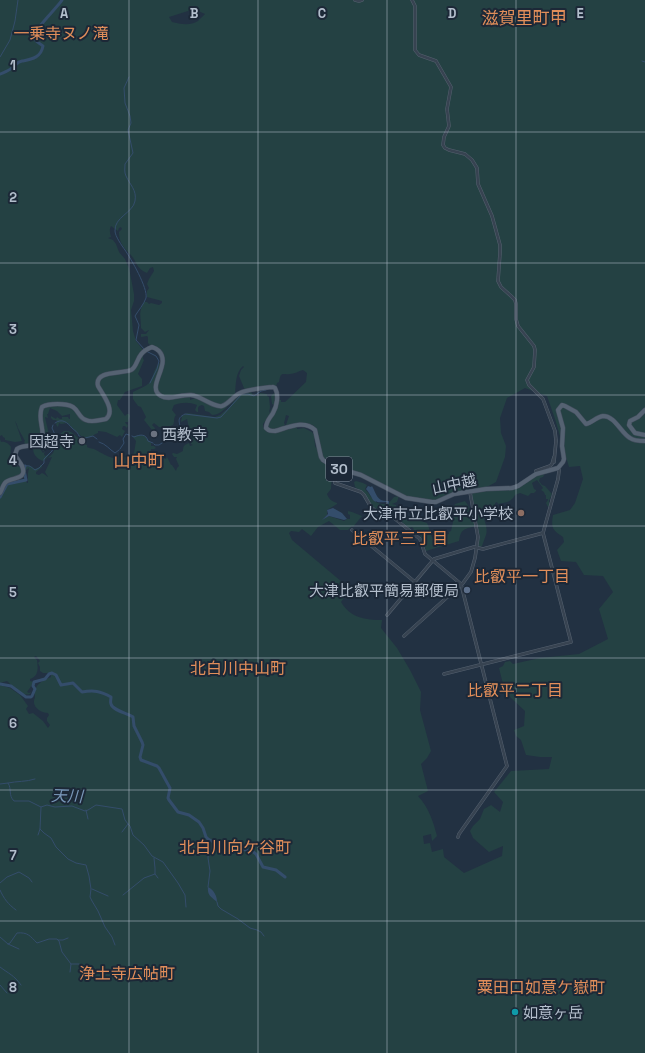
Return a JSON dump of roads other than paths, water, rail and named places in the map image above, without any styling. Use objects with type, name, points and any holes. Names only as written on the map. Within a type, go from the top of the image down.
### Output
[{"type":"main road","name":"山中越","points":[[0,493],[7,481],[21,476],[23,470],[16,456],[17,448],[21,446],[36,445],[42,441],[43,437],[40,414],[42,407],[50,404],[69,405],[73,407],[81,417],[88,421],[106,420],[110,415],[110,411],[98,386],[98,379],[104,375],[130,370],[135,366],[140,355],[152,347],[161,353],[163,358],[163,363],[155,387],[157,394],[169,398],[192,395],[217,406],[222,406],[237,394],[245,391],[273,387],[277,392],[276,405],[266,422],[266,428],[275,431],[299,424],[309,425],[313,427],[316,432],[321,457],[323,460],[334,467],[361,475],[401,496],[411,499],[436,502],[454,494],[518,486],[536,474],[558,468]]},
{"type":"main road","points":[[558,468],[564,459],[562,446],[563,428],[558,410],[562,405],[576,412],[586,424],[589,424],[597,418],[603,416],[608,417],[630,438],[645,441]]},
{"type":"main road","points":[[645,410],[638,417],[630,421],[629,425],[635,433],[645,435]]},
{"type":"street","points":[[355,0],[362,0]]},
{"type":"street","points":[[412,0],[415,6],[415,50],[419,55],[436,62],[451,87],[447,109],[449,126],[444,137],[443,145],[448,150],[465,154],[477,168],[478,184],[492,216],[500,246],[498,277],[499,285],[514,300],[516,304],[516,319],[518,326],[536,350],[535,364],[526,380],[542,399],[556,435],[553,462],[550,466],[536,471]]},
{"type":"street","points":[[334,467],[335,483],[361,492],[371,507],[376,511],[389,514],[396,519],[420,539],[425,554],[461,584],[508,766],[467,822],[458,837]]},
{"type":"street","points":[[444,674],[571,642],[544,533],[560,471],[558,468]]},
{"type":"street","points":[[404,636],[466,580],[471,572],[477,548],[478,536],[470,492]]},
{"type":"street","points":[[352,530],[415,582]]},
{"type":"street","points":[[387,616],[432,560],[474,547],[483,549],[544,533]]},
{"type":"water","points":[[368,486],[372,486],[376,495],[380,499],[389,501],[389,505],[387,502],[375,501],[366,489]]},
{"type":"water","points":[[333,508],[342,513],[347,519],[344,520],[329,516],[322,520],[328,514],[327,510]]},
{"type":"water","points":[[208,887],[215,893],[217,902],[209,894]]},
{"type":"waterway","points":[[0,57],[10,40],[18,0]]},
{"type":"waterway","points":[[23,61],[33,58],[42,50],[43,46],[35,41],[34,35],[62,0]]},
{"type":"waterway","points":[[0,74],[22,61]]},
{"type":"waterway","points":[[129,77],[124,88],[125,103],[131,123],[128,130],[133,153],[125,164],[125,172],[134,191],[135,201],[131,209],[117,222],[115,226],[115,233],[131,260],[146,293],[146,298],[135,316],[139,325],[136,340],[144,349]]},
{"type":"waterway","points":[[146,351],[156,356],[159,361],[150,383]]},
{"type":"waterway","points":[[180,430],[179,419],[185,414],[217,418],[221,417],[242,394],[254,396],[261,391],[266,390]]},
{"type":"waterway","points":[[55,423],[64,421],[77,432],[79,436],[85,438],[93,436],[97,439]]},
{"type":"waterway","points":[[25,466],[29,466],[35,470],[44,463],[44,459],[52,451],[57,439],[52,428],[53,425]]},
{"type":"waterway","points":[[167,439],[171,437],[175,438],[178,432]]},
{"type":"waterway","points":[[120,449],[124,443],[123,439],[126,434],[129,435]]},
{"type":"waterway","points":[[132,436],[143,435],[148,441],[153,443]]},
{"type":"waterway","points":[[154,444],[159,445],[165,441]]},
{"type":"waterway","points":[[99,442],[106,445],[115,453],[119,450]]},
{"type":"waterway","points":[[0,497],[7,484],[26,480],[24,470],[25,466]]},
{"type":"waterway","points":[[0,684],[11,686],[26,697],[31,697],[35,689],[33,686],[34,682],[45,679],[52,673],[56,675],[61,685],[73,683],[82,692],[90,691],[104,693],[111,697],[112,706],[133,717],[134,726],[143,745],[140,757],[141,760],[159,768],[170,788],[168,798],[178,812],[189,815],[199,822],[208,839],[217,844],[230,844],[238,849],[252,851],[256,854],[263,867],[276,870],[285,877]]},
{"type":"waterway","points":[[8,783],[35,779]]},
{"type":"waterway","name":"天川","points":[[0,784],[8,783],[11,796],[14,801],[29,801],[41,807],[47,805],[55,807],[72,806],[85,811],[96,805],[122,809],[125,820],[130,826],[133,835],[144,845],[152,856],[163,862],[178,883],[185,895],[186,907]]},
{"type":"waterway","points":[[38,835],[40,829],[41,807]]},
{"type":"waterway","name":"天川","points":[[86,810],[88,819]]},
{"type":"waterway","points":[[122,832],[128,824]]},
{"type":"waterway","points":[[40,829],[51,838],[56,847],[68,859],[76,863],[86,865],[91,889],[90,897],[115,945]]},
{"type":"waterway","points":[[208,839],[210,871],[208,887]]},
{"type":"waterway","points":[[123,895],[144,878],[155,874],[154,858]]},
{"type":"waterway","points":[[0,883],[7,877],[19,872],[29,878],[32,882]]},
{"type":"waterway","points":[[155,874],[158,878]]},
{"type":"waterway","points":[[92,889],[108,896]]},
{"type":"waterway","points":[[0,890],[6,901],[16,910]]},
{"type":"waterway","points":[[217,902],[221,909],[250,928],[261,932],[264,936]]},
{"type":"waterway","points":[[8,944],[17,933],[26,934],[37,943],[49,939],[57,939],[62,952],[71,964],[70,972]]},
{"type":"waterway","points":[[0,937],[8,944],[19,949]]},
{"type":"waterway","points":[[58,940],[68,938]]},
{"type":"waterway","points":[[71,964],[79,964]]},
{"type":"waterway","points":[[0,967],[14,977],[21,985]]},
{"type":"waterway","points":[[0,985],[7,993]]},
{"type":"place","name":"西教寺","points":[[154,434]]},
{"type":"place","name":"因超寺","points":[[82,441]]},
{"type":"place","name":"大津市立比叡平小学校","points":[[521,513]]},
{"type":"place","name":"大津比叡平簡易郵便局","points":[[467,590]]},
{"type":"place","name":"如意ヶ岳","points":[[515,1012]]},
{"type":"district","name":"滋賀里町甲","points":[[524,18]]},
{"type":"district","name":"一乗寺ヌノ滝","points":[[61,33]]},
{"type":"district","name":"山中町","points":[[139,461]]},
{"type":"district","name":"比叡平三丁目","points":[[400,538]]},
{"type":"district","name":"比叡平一丁目","points":[[522,576]]},
{"type":"district","name":"北白川中山町","points":[[238,668]]},
{"type":"district","name":"比叡平二丁目","points":[[515,690]]},
{"type":"district","name":"北白川向ケ谷町","points":[[235,847]]},
{"type":"district","name":"浄土寺広帖町","points":[[127,973]]},
{"type":"district","name":"粟田口如意ケ嶽町","points":[[541,987]]}]
